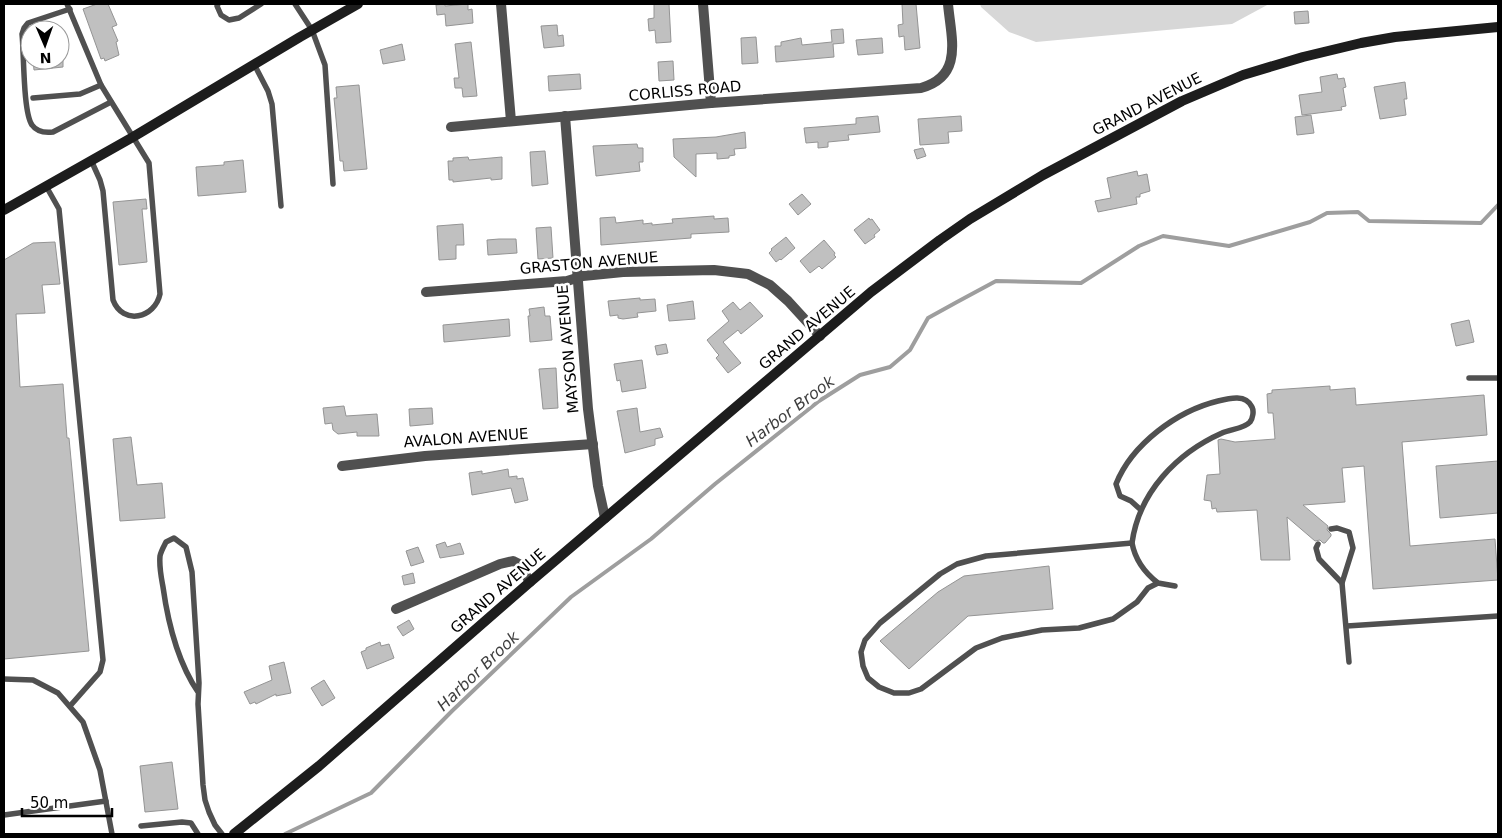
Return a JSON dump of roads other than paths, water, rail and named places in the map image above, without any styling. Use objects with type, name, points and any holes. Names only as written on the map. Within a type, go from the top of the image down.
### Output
[{"type":"street","points":[[4,210],[358,4]]},
{"type":"street","points":[[501,4],[511,121]]},
{"type":"street","points":[[703,4],[710,103]]},
{"type":"street","name":"CORLISS ROAD","points":[[451,127],[710,103],[921,88],[935,84],[944,76],[949,67],[952,48],[948,4]]},
{"type":"street","name":"GRAND AVENUE","points":[[234,834],[319,766],[530,582],[872,292],[970,219],[1044,175],[1182,101],[1242,75],[1303,57],[1361,43],[1395,37],[1498,27]]},
{"type":"street","name":"MAYSON AVENUE","points":[[565,116],[576,278],[588,408],[598,486],[605,518]]},
{"type":"street","name":"GRASTON AVENUE","points":[[426,292],[567,281],[576,278],[623,272],[714,270],[748,274],[770,285],[788,301],[820,336]]},
{"type":"street","name":"AVALON AVENUE","points":[[342,466],[425,456],[593,444]]},
{"type":"street","points":[[396,608],[513,560],[519,564],[530,582]]},
{"type":"lane","points":[[218,4],[221,15],[229,20],[239,18],[260,4]]},
{"type":"lane","points":[[295,4],[312,30],[326,64],[334,184]]},
{"type":"lane","points":[[91,160],[103,191],[113,300],[117,308],[128,316],[148,312],[155,308],[160,294],[150,171],[146,157],[101,85],[69,6],[28,23],[22,34],[24,81],[28,116],[36,130],[45,133],[53,132],[110,102]]},
{"type":"lane","points":[[254,64],[268,91],[272,104],[281,206]]},
{"type":"lane","points":[[33,98],[80,94],[101,85]]},
{"type":"lane","points":[[46,186],[59,209],[103,660],[100,672],[70,706]]},
{"type":"lane","points":[[1469,378],[1498,378]]},
{"type":"lane","points":[[1141,510],[1120,496],[1116,484],[1121,470],[1147,440],[1178,417],[1210,403],[1232,398],[1244,398],[1251,404],[1254,412],[1250,422],[1223,433],[1182,458],[1163,475],[1141,510],[1133,532],[1134,554],[1145,570],[1158,583],[1175,586]]},
{"type":"lane","points":[[1331,529],[1337,528],[1349,532],[1353,548],[1342,582],[1349,662]]},
{"type":"lane","points":[[198,692],[185,671],[175,644],[165,605],[160,554],[166,542],[174,538],[186,547],[192,572],[205,800],[215,825],[222,834]]},
{"type":"lane","points":[[1132,542],[986,556],[956,564],[940,574],[880,622],[865,640],[861,652],[863,666],[868,678],[879,687],[894,693],[909,693],[921,689],[976,648],[1002,638],[1042,630],[1079,628],[1113,619],[1137,602],[1148,588],[1158,583]]},
{"type":"lane","points":[[1318,544],[1316,548],[1320,559],[1342,582]]},
{"type":"lane","points":[[1347,626],[1498,616]]},
{"type":"lane","points":[[4,679],[33,680],[58,693],[83,722],[100,770],[112,834]]},
{"type":"lane","points":[[4,815],[106,801]]},
{"type":"lane","points":[[141,826],[191,823],[198,834]]},
{"type":"waterway","name":"Harbor Brook","points":[[285,834],[371,793],[452,711],[571,597],[651,539],[715,484],[819,401],[860,375],[890,367],[910,350],[928,318],[996,281],[1081,283],[1139,246],[1163,236],[1229,246],[1310,222],[1327,213],[1358,212],[1369,221],[1481,223],[1498,205]]}]
